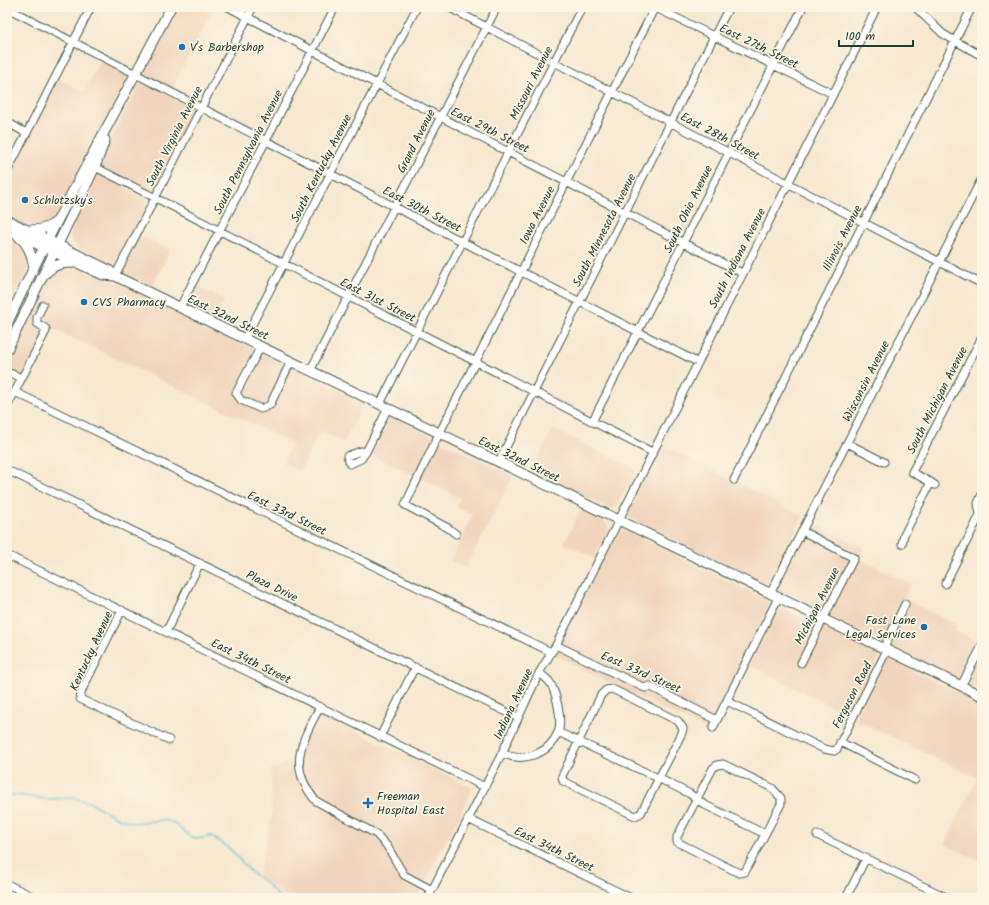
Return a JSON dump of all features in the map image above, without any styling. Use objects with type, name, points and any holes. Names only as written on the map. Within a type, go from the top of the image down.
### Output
[{"type":"main road","points":[[7,324],[87,162],[112,120],[171,7]]},
{"type":"main road","points":[[7,350],[95,167],[112,120]]},
{"type":"main road","points":[[7,220],[27,230],[80,264],[103,274],[115,276]]},
{"type":"main road","points":[[27,230],[38,230],[49,227],[58,220]]},
{"type":"main road","points":[[67,225],[68,240],[76,254]]},
{"type":"main road","points":[[11,232],[46,243]]},
{"type":"main road","points":[[11,232],[25,242],[31,255],[34,268]]},
{"type":"main road","name":"East 32nd Street","points":[[56,248],[76,254],[109,270],[115,276],[982,696]]},
{"type":"main road","points":[[42,277],[52,267],[63,262],[80,264]]},
{"type":"street","points":[[7,172],[91,7]]},
{"type":"street","name":"East 29th Street","points":[[228,7],[742,273]]},
{"type":"street","name":"South Virginia Avenue","points":[[115,276],[253,7]]},
{"type":"street","name":"South Pennsylvania Avenue","points":[[180,307],[335,7]]},
{"type":"street","name":"South Kentucky Avenue","points":[[245,338],[417,7]]},
{"type":"street","name":"East 28th Street","points":[[448,7],[982,284]]},
{"type":"street","name":"Grand Avenue","points":[[310,371],[497,7]]},
{"type":"street","name":"Missouri Avenue","points":[[366,452],[384,406],[417,332],[582,7]]},
{"type":"street","name":"East 27th Street","points":[[655,7],[833,94]]},
{"type":"street","name":"Iowa Avenue","points":[[456,534],[448,528],[405,505],[475,362],[655,7]]},
{"type":"street","name":"South Minnesota Avenue","points":[[501,463],[502,455],[728,7]]},
{"type":"street","name":"South Ohio Avenue","points":[[592,422],[803,7]]},
{"type":"street","name":"South Indiana Avenue","points":[[618,520],[877,7]]},
{"type":"street","points":[[915,7],[954,42],[982,56]]},
{"type":"street","name":"Illinois Avenue","points":[[734,480],[862,222],[972,7]]},
{"type":"street","name":"East 30th Street","points":[[7,8],[697,362]]},
{"type":"street","points":[[7,122],[26,133]]},
{"type":"street","name":"East 31st Street","points":[[95,167],[652,452]]},
{"type":"street","name":"Wisconsin Avenue","points":[[713,728],[727,701],[802,531],[982,178]]},
{"type":"street","points":[[7,407],[46,332],[46,329],[37,322],[37,317],[43,305]]},
{"type":"street","name":"South Michigan Avenue","points":[[902,544],[904,535],[933,484],[912,472],[982,337]]},
{"type":"street","points":[[261,346],[236,393],[241,400],[261,409],[270,405],[291,361]]},
{"type":"street","points":[[7,372],[22,378]]},
{"type":"street","name":"East 33rd Street","points":[[15,392],[551,652]]},
{"type":"street","points":[[847,443],[884,462]]},
{"type":"street","name":"Plaza Drive","points":[[7,470],[517,717]]},
{"type":"street","points":[[945,584],[980,516],[978,503],[982,494]]},
{"type":"street","name":"Indiana Avenue","points":[[428,898],[502,753],[517,717],[539,673],[556,645],[618,520]]},
{"type":"street","name":"Michigan Avenue","points":[[801,663],[854,558],[802,531]]},
{"type":"street","name":"East 34th Street","points":[[7,555],[485,787]]},
{"type":"street","points":[[166,632],[200,563]]},
{"type":"street","name":"Ferguson Road","points":[[839,746],[905,604]]},
{"type":"street","name":"Kentucky Avenue","points":[[122,610],[81,692],[81,701],[169,740]]},
{"type":"street","name":"East 33rd Street","points":[[556,645],[645,688],[649,686],[717,720]]},
{"type":"street","points":[[961,686],[982,646]]},
{"type":"street","points":[[380,737],[415,667]]},
{"type":"street","points":[[502,753],[517,758],[535,755],[546,747],[558,732],[559,719],[557,703],[549,681],[539,673]]},
{"type":"street","points":[[612,688],[678,721],[683,728],[682,733],[658,778],[641,813],[638,816],[634,816],[580,791],[563,781],[562,776],[601,695],[606,690],[612,688]]},
{"type":"street","points":[[727,701],[826,750],[832,752],[839,746],[915,780]]},
{"type":"street","points":[[320,707],[302,743],[298,760],[301,776],[309,793],[316,801],[376,834],[387,846],[404,875],[432,890]]},
{"type":"street","points":[[558,732],[658,778],[697,800],[765,834]]},
{"type":"street","points":[[723,764],[772,788],[781,798],[781,804],[765,834],[744,872],[739,873],[677,842],[677,837],[713,768],[717,765],[723,764]]},
{"type":"street","name":"East 34th Street","points":[[468,819],[631,898]]},
{"type":"street","points":[[818,834],[948,898]]},
{"type":"street","points":[[846,898],[866,858]]},
{"type":"street","points":[[7,884],[36,898]]},
{"type":"street","points":[[927,898],[931,890]]},
{"type":"shaded area","points":[[179,7],[214,7],[172,89],[145,74]]},
{"type":"shaded area","points":[[101,60],[128,74],[128,78],[56,217],[46,225],[31,226],[7,216],[7,175],[57,78],[84,92]]},
{"type":"shaded area","points":[[141,82],[146,82],[194,108],[195,110],[152,193],[102,167],[101,164],[110,141]]},
{"type":"shaded area","points":[[99,173],[149,201],[114,267],[76,246],[70,238],[75,218],[96,174]]},
{"type":"shaded area","points":[[7,235],[23,244],[29,263],[26,274],[7,311]]},
{"type":"shaded area","points":[[139,235],[170,250],[152,287],[122,272]]},
{"type":"shaded area","points":[[69,265],[91,270],[364,402],[344,442],[320,431],[300,472],[283,463],[292,443],[52,328],[26,377],[7,369],[7,351],[47,274]]},
{"type":"shaded area","points":[[195,285],[224,300],[216,317],[187,303]]},
{"type":"shaded area","points":[[391,415],[434,437],[417,477],[372,455]]},
{"type":"shaded area","points":[[553,429],[637,470],[615,508],[610,509],[531,471]]},
{"type":"shaded area","points":[[441,442],[513,476],[466,568],[450,561],[472,515],[456,507],[460,498],[421,478],[438,443]]},
{"type":"shaded area","points":[[660,444],[803,516],[768,583],[764,583],[628,517],[628,509]]},
{"type":"shaded area","points":[[581,509],[600,518],[608,526],[594,558],[564,543]]},
{"type":"shaded area","points":[[811,522],[864,548],[859,558],[911,584],[904,599],[957,625],[955,631],[982,644],[982,690],[778,591],[777,586]]},
{"type":"shaded area","points":[[623,530],[771,602],[771,605],[708,731],[554,655],[602,559],[619,533]]},
{"type":"shaded area","points":[[779,607],[880,655],[851,716],[749,665],[777,608]]},
{"type":"shaded area","points":[[890,659],[982,704],[982,862],[945,844],[977,778],[854,719],[885,661]]},
{"type":"shaded area","name":"Freeman Hospital East","points":[[310,709],[471,787],[472,791],[417,898],[288,898],[258,875],[272,815],[271,769],[290,763]]},
{"type":"waterway","points":[[7,794],[46,799],[74,798],[91,803],[120,819],[134,823],[164,820],[172,822],[191,837],[197,839],[211,836],[229,848],[252,873],[266,883],[280,898]]},
{"type":"place","name":"V's Barbershop","points":[[182,47]]},
{"type":"place","name":"Schlotzsky's","points":[[25,200]]},
{"type":"place","name":"CVS Pharmacy","points":[[84,302]]},
{"type":"place","name":"Fast Lane Legal Services","points":[[924,627]]},
{"type":"place","name":"Freeman Hospital East","points":[[368,803]]}]
